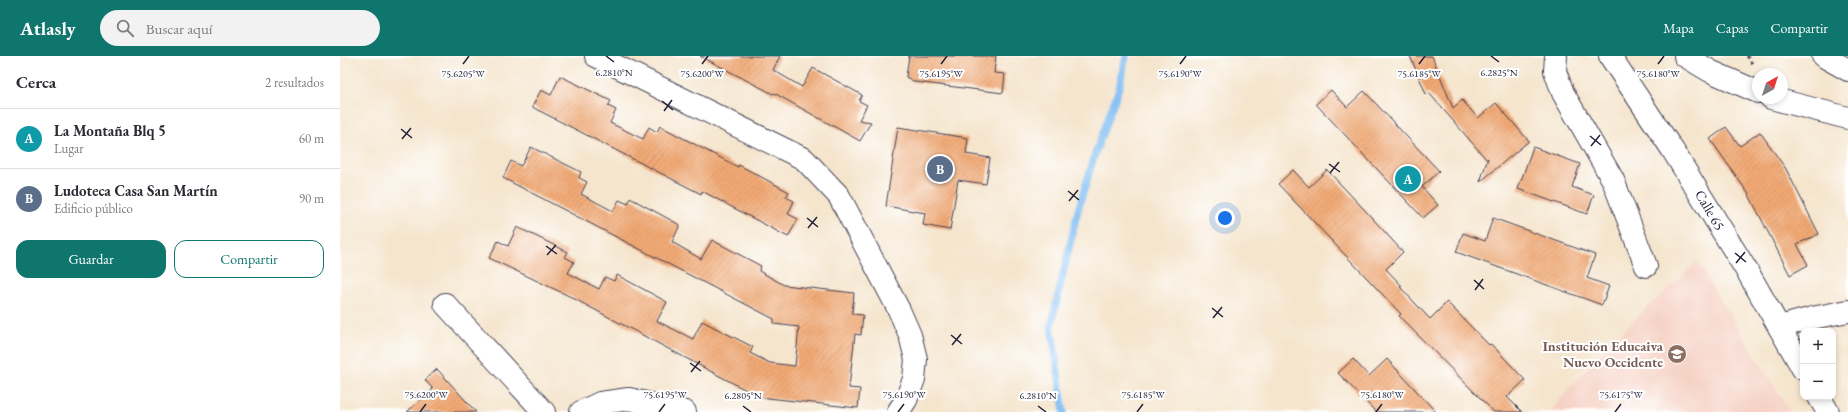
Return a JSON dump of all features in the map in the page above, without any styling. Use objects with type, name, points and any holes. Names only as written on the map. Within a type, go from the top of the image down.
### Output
[{"type":"street","points":[[596,56],[804,159],[839,196],[910,335],[916,359],[914,379],[906,400],[898,412]]},
{"type":"street","points":[[1556,56],[1555,71],[1563,93],[1613,180],[1646,266]]},
{"type":"street","name":"Calle 65","points":[[1610,56],[1672,149],[1750,276],[1800,364]]},
{"type":"street","points":[[1684,56],[1710,71],[1752,89]]},
{"type":"street","points":[[1823,56],[1848,70]]},
{"type":"street","points":[[1788,102],[1848,118]]},
{"type":"street","points":[[445,304],[544,412]]},
{"type":"street","points":[[1779,327],[1812,318],[1848,311]]},
{"type":"street","points":[[581,412],[600,403],[629,399],[685,412]]},
{"type":"street","points":[[1821,400],[1828,412]]},
{"type":"shaded area","name":"Institución Educaiva Nuevo Occidente","points":[[1697,262],[1790,412],[1550,412],[1571,386],[1632,322]]},
{"type":"building","points":[[700,56],[780,56],[773,70],[802,87],[813,68],[862,95],[859,101],[867,105],[859,120],[871,122],[860,141],[774,93],[773,94]]},
{"type":"building","points":[[909,56],[996,56],[994,73],[1005,74],[1003,93],[915,82],[906,77]]},
{"type":"building","points":[[1410,56],[1432,56],[1453,108],[1462,100],[1478,118],[1496,103],[1529,141],[1480,182],[1488,158],[1487,160],[1429,93],[1426,94]]},
{"type":"building","points":[[560,76],[611,101],[608,106],[616,110],[610,123],[643,139],[649,127],[657,132],[660,126],[738,167],[739,165],[789,192],[786,197],[794,201],[788,214],[798,219],[788,237],[702,191],[701,194],[532,107],[541,90],[551,95]]},
{"type":"building","points":[[1331,90],[1347,107],[1364,91],[1439,171],[1422,187],[1438,205],[1423,218],[1316,104]]},
{"type":"building","points":[[898,127],[968,138],[966,154],[990,158],[986,184],[958,180],[950,230],[923,225],[925,213],[886,206]]},
{"type":"building","points":[[1726,127],[1740,146],[1760,132],[1786,169],[1819,234],[1797,244],[1808,265],[1790,275],[1748,193],[1710,139]]},
{"type":"building","points":[[531,147],[581,172],[579,178],[587,182],[581,194],[613,211],[619,200],[628,204],[630,198],[680,225],[672,242],[701,259],[712,240],[761,266],[759,271],[784,285],[854,293],[852,314],[863,315],[861,335],[855,334],[849,388],[860,389],[858,408],[759,397],[569,296],[489,258],[498,241],[508,246],[517,227],[568,252],[565,257],[574,262],[568,273],[599,289],[605,277],[614,281],[617,275],[667,302],[657,321],[693,339],[702,321],[753,347],[750,353],[770,363],[795,366],[799,327],[774,324],[774,319],[503,178],[511,161],[521,166]]},
{"type":"building","points":[[1533,147],[1580,164],[1572,187],[1594,195],[1587,214],[1518,189]]},
{"type":"building","points":[[1293,170],[1309,187],[1327,170],[1403,252],[1386,269],[1402,286],[1400,287],[1430,319],[1447,302],[1489,345],[1491,344],[1525,380],[1507,397],[1522,412],[1494,412],[1399,316],[1401,314],[1278,184]]},
{"type":"building","points":[[1493,218],[1595,255],[1587,278],[1609,286],[1602,305],[1456,252],[1463,233],[1485,241]]},
{"type":"building","points":[[1353,359],[1369,376],[1387,359],[1436,412],[1376,412],[1338,373]]},
{"type":"building","points":[[437,369],[476,412],[407,412],[433,389],[425,380]]},
{"type":"waterway","points":[[1064,412],[1051,326],[1078,210],[1096,151],[1119,88],[1126,56]]},
{"type":"place","name":"Ludoteca Casa San Martín","points":[[940,169]]},
{"type":"place","name":"La Montaña Blq 5","points":[[1408,179]]},
{"type":"place","name":"Institución Educaiva Nuevo Occidente","points":[[1677,354]]}]
